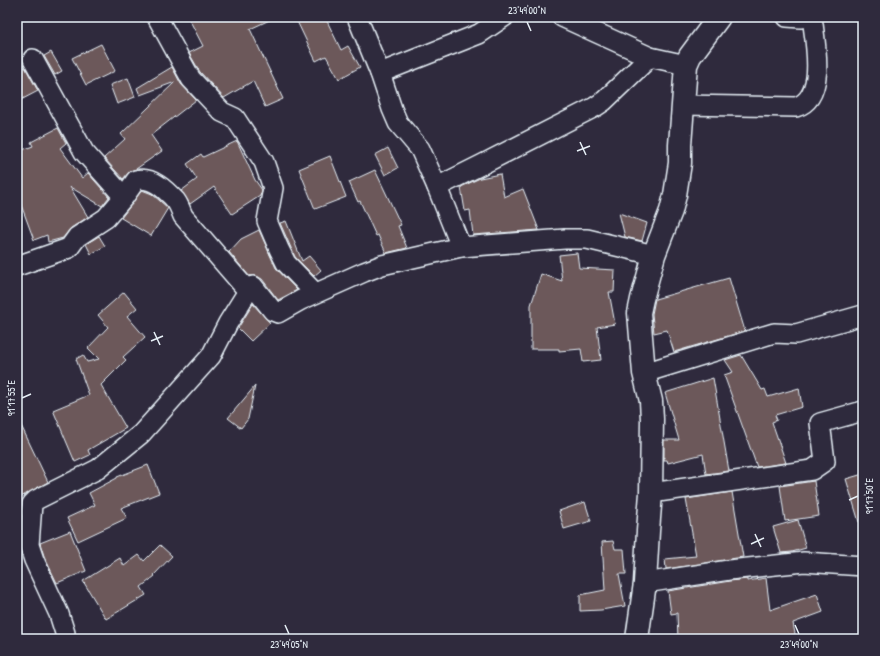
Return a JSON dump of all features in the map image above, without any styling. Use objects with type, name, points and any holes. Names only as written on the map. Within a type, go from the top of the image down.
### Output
[{"type":"street","points":[[157,17],[191,79],[222,112],[235,118],[264,162],[273,188],[267,221],[286,263],[315,293]]},
{"type":"street","points":[[357,17],[380,73],[398,123],[420,149],[437,186],[461,247]]},
{"type":"street","points":[[380,73],[473,37],[504,17]]},
{"type":"street","points":[[562,17],[650,57],[686,65]]},
{"type":"street","points":[[637,639],[646,583],[651,493],[652,413],[651,400],[644,373],[639,313],[654,255],[671,211],[675,195],[680,162],[682,105],[686,65],[690,56],[719,17]]},
{"type":"street","points":[[787,17],[807,17]]},
{"type":"street","points":[[682,105],[796,107],[802,105],[808,98],[816,82],[817,71],[812,17]]},
{"type":"street","points":[[437,186],[595,107],[650,57]]},
{"type":"street","points":[[33,59],[84,152],[124,197]]},
{"type":"street","points":[[17,266],[69,248],[77,237],[106,218],[136,180],[141,179],[157,184],[177,202],[183,216],[248,291]]},
{"type":"street","points":[[65,639],[65,632],[59,614],[36,565],[23,547],[32,504],[36,500],[98,469],[141,434],[211,356],[228,323],[248,291],[253,286],[273,311],[278,313],[315,293],[382,265],[461,247],[565,239],[587,239],[654,255]]},
{"type":"street","points":[[644,373],[774,333],[796,334],[863,315]]},
{"type":"street","points":[[651,493],[812,470],[826,461],[820,423],[863,410]]},
{"type":"street","points":[[646,583],[729,570],[804,562],[863,566]]},
{"type":"building","points":[[188,17],[276,17],[250,29],[283,99],[265,107],[253,81],[224,98],[200,72],[189,53],[203,46]]},
{"type":"building","points":[[295,17],[325,17],[341,50],[348,46],[360,67],[339,79],[326,56],[316,61]]},
{"type":"building","points":[[101,44],[115,71],[86,85],[72,58]]},
{"type":"building","points":[[51,52],[62,71],[55,75],[44,56]]},
{"type":"building","points":[[25,67],[38,91],[17,102],[17,71]]},
{"type":"building","points":[[172,67],[181,84],[196,100],[151,135],[162,151],[136,169],[130,171],[123,179],[104,158],[125,139],[121,134],[175,82],[140,95],[137,88]]},
{"type":"building","points":[[128,78],[135,97],[117,104],[110,85]]},
{"type":"building","points":[[58,128],[66,143],[60,148],[82,178],[88,173],[109,197],[102,206],[70,187],[88,217],[71,228],[63,238],[48,242],[47,235],[34,240],[17,194],[17,152],[33,146],[31,142]]},
{"type":"building","points":[[237,141],[255,180],[262,190],[260,196],[232,214],[214,187],[190,204],[181,191],[197,179],[187,164],[201,154],[203,157]]},
{"type":"building","points":[[388,148],[398,168],[385,175],[375,155]]},
{"type":"building","points":[[330,156],[346,197],[315,209],[299,169]]},
{"type":"building","points":[[375,170],[401,225],[398,226],[407,248],[386,253],[378,235],[376,236],[360,201],[358,202],[349,182]]},
{"type":"building","points":[[500,174],[504,197],[523,189],[539,230],[473,235],[470,210],[465,211],[461,187],[480,178]]},
{"type":"building","points":[[142,190],[152,194],[168,208],[151,236],[121,218]]},
{"type":"building","points":[[619,213],[647,223],[642,241],[625,237]]},
{"type":"building","points":[[286,221],[302,261],[309,256],[321,270],[314,276],[295,257],[280,223]]},
{"type":"building","points":[[259,230],[276,268],[297,290],[278,300],[262,279],[256,276],[249,276],[229,252],[241,239]]},
{"type":"building","points":[[99,236],[105,246],[91,254],[86,244]]},
{"type":"building","points":[[577,253],[579,268],[615,270],[614,292],[609,292],[615,324],[597,327],[601,360],[583,362],[581,349],[559,351],[559,349],[531,349],[531,305],[541,274],[562,281],[559,255]]},
{"type":"building","points":[[729,278],[745,331],[674,352],[667,330],[654,333],[652,314],[655,299]]},
{"type":"building","points":[[124,292],[137,308],[127,316],[145,337],[123,357],[126,360],[101,385],[126,428],[88,450],[90,455],[75,462],[53,410],[89,395],[76,359],[83,355],[87,362],[99,359],[88,348],[108,327],[98,315]]},
{"type":"building","points":[[253,304],[270,323],[251,341],[238,328]]},
{"type":"building","points":[[741,355],[762,390],[765,389],[768,397],[799,388],[802,407],[775,415],[777,420],[772,422],[786,463],[757,467],[724,375],[733,372],[725,360]]},
{"type":"building","points":[[713,378],[729,471],[706,474],[703,454],[668,463],[667,460],[664,460],[664,440],[679,440],[665,393]]},
{"type":"building","points":[[255,386],[248,419],[241,428],[228,418]]},
{"type":"building","points":[[17,417],[48,482],[17,499]]},
{"type":"building","points":[[148,465],[159,493],[121,508],[127,518],[78,541],[67,518],[95,505],[89,493],[117,477]]},
{"type":"building","points":[[863,474],[863,521],[859,522],[846,479]]},
{"type":"building","points":[[814,481],[819,516],[785,521],[780,486]]},
{"type":"building","points":[[732,492],[743,557],[666,569],[665,559],[696,556],[686,499]]},
{"type":"building","points":[[585,502],[591,521],[564,529],[559,511]]},
{"type":"building","points":[[798,520],[806,548],[781,553],[773,527]]},
{"type":"building","points":[[70,531],[86,571],[57,583],[44,556],[40,543]]},
{"type":"building","points":[[613,541],[615,549],[624,549],[626,574],[619,574],[625,606],[601,610],[580,611],[580,595],[605,590],[602,542]]},
{"type":"building","points":[[160,545],[172,556],[154,575],[155,576],[141,587],[146,595],[106,619],[83,581],[120,558],[124,566],[139,555],[144,561]]},
{"type":"building","points":[[766,578],[770,610],[817,594],[823,612],[793,623],[796,639],[678,639],[677,613],[671,614],[668,591],[730,581],[747,579],[747,581]]}]
